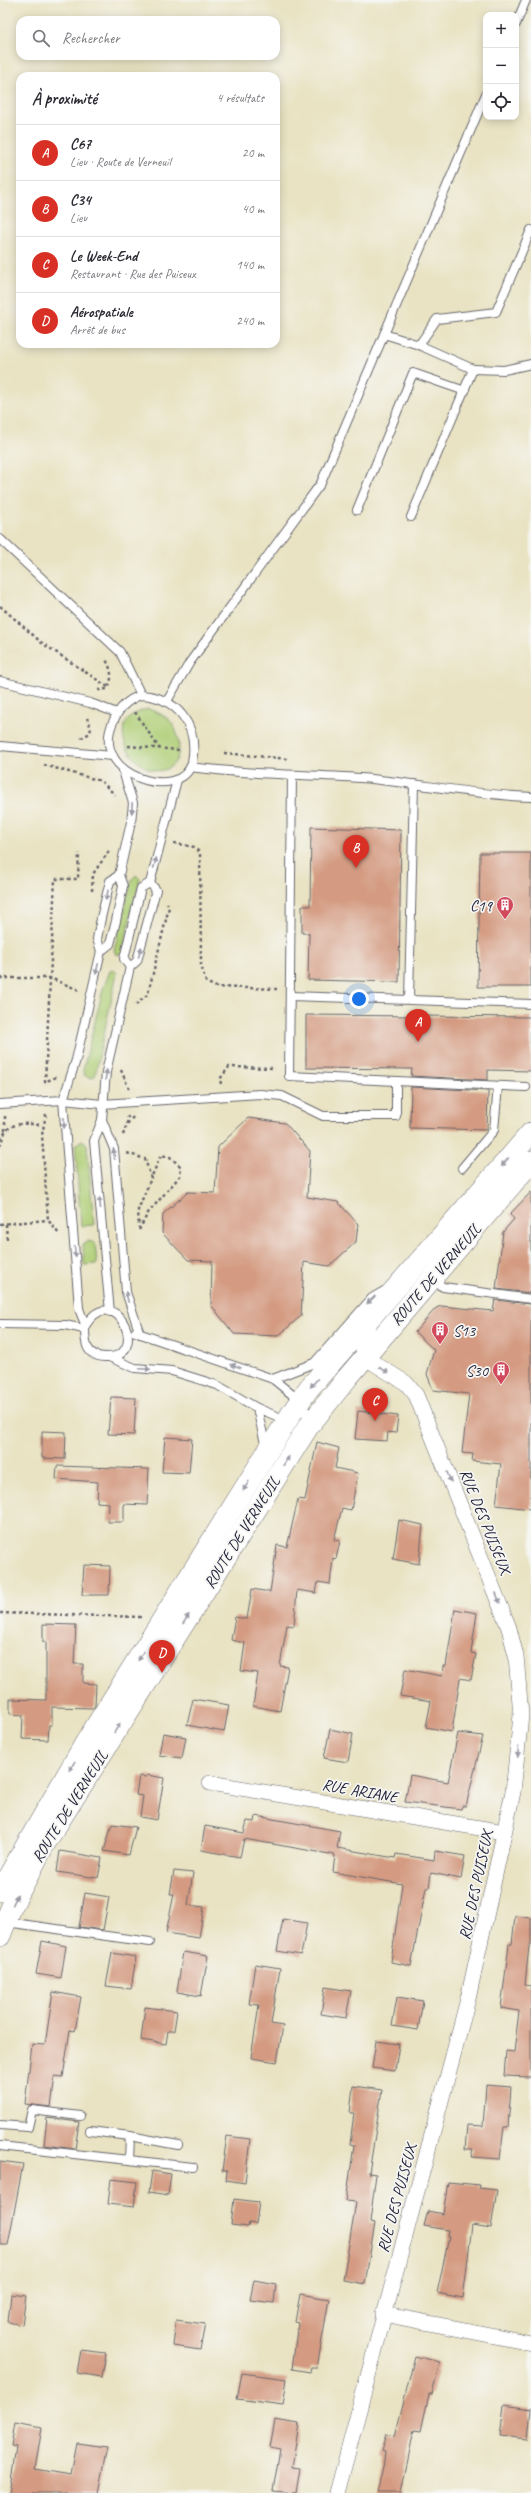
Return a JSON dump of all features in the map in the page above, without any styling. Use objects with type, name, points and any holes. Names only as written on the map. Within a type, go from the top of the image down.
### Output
[{"type":"main road","name":"ROUTE DE VERNEUIL","points":[[0,1891],[86,1742],[267,1453],[302,1423],[364,1357],[419,1274],[531,1133]]},
{"type":"main road","name":"ROUTE DE VERNEUIL","points":[[3,1929],[44,1845],[302,1423],[300,1401],[372,1316],[419,1274],[531,1162]]},
{"type":"street","points":[[364,1357],[363,1347],[372,1316]]},
{"type":"street","name":"RUE DES PUISEUX","points":[[337,2493],[383,2314],[468,1999],[517,1765],[521,1715],[516,1656],[509,1628],[416,1395],[406,1383],[364,1357]]},
{"type":"street","name":"RUE ARIANE","points":[[210,1783],[504,1832]]},
{"type":"street","points":[[383,2314],[531,2343]]},
{"type":"lane","points":[[519,17],[526,0]]},
{"type":"lane","points":[[167,702],[190,662],[321,483],[483,101]]},
{"type":"lane","points":[[419,345],[438,319],[496,312],[531,230]]},
{"type":"lane","points":[[384,334],[419,345],[473,369],[504,370],[531,364]]},
{"type":"lane","points":[[411,516],[473,369]]},
{"type":"lane","points":[[357,510],[414,373],[465,391]]},
{"type":"lane","points":[[0,539],[120,652],[141,696]]},
{"type":"lane","points":[[0,681],[90,703],[117,713]]},
{"type":"lane","points":[[101,951],[110,944],[116,921],[123,886],[119,875],[131,822],[133,803],[123,771],[112,756],[109,744],[110,734],[117,713],[125,703],[141,696],[154,696],[167,702],[185,716],[189,724],[194,751],[191,767],[185,775],[177,780],[147,780],[123,771]]},
{"type":"lane","points":[[0,746],[112,756]]},
{"type":"lane","points":[[191,767],[235,773],[362,778],[502,796],[531,797]]},
{"type":"lane","points":[[292,775],[289,1076],[526,1087]]},
{"type":"lane","points":[[130,967],[124,959],[141,888],[150,883],[177,780]]},
{"type":"lane","points":[[409,999],[414,784]]},
{"type":"lane","points":[[119,875],[110,881],[97,939],[101,951],[76,1060],[63,1100],[78,1308],[84,1328],[83,1336],[88,1348],[97,1355],[109,1357],[135,1368],[172,1370],[217,1385],[257,1408],[302,1423]]},
{"type":"lane","points":[[110,1312],[94,1141],[102,1120],[102,1104],[130,967],[137,961],[156,890],[150,883]]},
{"type":"lane","points":[[290,996],[531,1004]]},
{"type":"lane","points":[[0,1104],[63,1100],[102,1104],[260,1094],[282,1096],[323,1116],[396,1116],[396,1081]]},
{"type":"lane","points":[[462,1168],[494,1130],[498,1086]]},
{"type":"lane","points":[[102,1120],[114,1148],[126,1292],[140,1334]]},
{"type":"lane","points":[[272,1379],[314,1363],[372,1298],[419,1274],[443,1287],[531,1299]]},
{"type":"lane","points":[[84,1328],[95,1314],[110,1312],[122,1318],[128,1330],[126,1344],[122,1350],[109,1357]]},
{"type":"lane","points":[[0,1324],[65,1325],[84,1328]]},
{"type":"lane","points":[[128,1330],[272,1379],[300,1401]]},
{"type":"lane","points":[[257,1408],[267,1453]]},
{"type":"lane","points":[[3,1929],[150,1942]]},
{"type":"lane","points":[[0,2125],[28,2127],[32,2110],[80,2116]]},
{"type":"lane","points":[[90,2131],[130,2136],[178,2145]]},
{"type":"lane","points":[[128,2160],[130,2136]]},
{"type":"lane","points":[[0,2146],[193,2167]]},
{"type":"path","points":[[0,606],[42,643],[108,687]]},
{"type":"path","points":[[92,690],[105,690],[108,687],[112,675],[101,654]]},
{"type":"path","points":[[135,712],[160,748]]},
{"type":"path","points":[[80,739],[90,733],[91,728],[86,716]]},
{"type":"path","points":[[128,746],[179,750]]},
{"type":"path","points":[[224,753],[292,759]]},
{"type":"path","points":[[40,764],[101,781],[117,797]]},
{"type":"path","points":[[174,842],[194,847],[200,853],[201,965],[206,982],[216,987],[277,988]]},
{"type":"path","points":[[92,897],[93,874],[109,852],[111,845]]},
{"type":"path","points":[[59,1071],[57,1077],[45,1082],[55,879],[78,879],[79,853]]},
{"type":"path","points":[[0,978],[50,978],[79,990]]},
{"type":"path","points":[[77,998],[81,984]]},
{"type":"path","points":[[221,1096],[220,1079],[229,1067],[289,1068]]},
{"type":"path","points":[[0,1146],[5,1132],[5,1114]]},
{"type":"path","points":[[5,1132],[11,1126],[24,1124],[42,1125],[48,1220],[60,1234],[60,1241]]},
{"type":"path","points":[[123,1152],[145,1159],[151,1178]]},
{"type":"path","points":[[161,1155],[170,1156],[181,1167],[180,1176],[148,1213],[139,1230],[138,1210],[151,1178],[161,1155]]},
{"type":"path","points":[[0,1224],[48,1220]]},
{"type":"path","points":[[6,1224],[7,1241]]},
{"type":"path","points":[[134,1230],[139,1230]]},
{"type":"path","points":[[0,1613],[145,1617],[162,1622]]},
{"type":"green space","points":[[148,709],[167,718],[172,723],[177,733],[179,746],[177,758],[170,767],[159,771],[147,768],[136,760],[128,750],[124,737],[125,726],[132,715]]},
{"type":"green space","points":[[136,875],[140,879],[122,953],[116,955],[114,950],[132,879]]},
{"type":"green space","points":[[114,970],[117,973],[95,1076],[91,1078],[85,1076],[83,1070],[103,989],[110,971]]},
{"type":"green space","points":[[82,1140],[87,1144],[94,1225],[81,1226],[75,1145]]},
{"type":"green space","points":[[89,1241],[95,1243],[97,1264],[84,1265],[83,1244]]},
{"type":"building","points":[[311,827],[401,830],[399,982],[308,980],[309,933],[302,933],[302,906],[310,906]]},
{"type":"building","name":"C19","points":[[480,853],[531,853],[531,987],[478,987]]},
{"type":"building","points":[[306,1015],[531,1017],[531,1071],[488,1070],[488,1080],[411,1076],[412,1069],[306,1068]]},
{"type":"building","points":[[411,1087],[488,1091],[487,1130],[410,1128]]},
{"type":"building","points":[[248,1118],[285,1123],[310,1151],[307,1197],[338,1202],[358,1224],[356,1242],[329,1266],[304,1262],[301,1316],[278,1336],[234,1334],[211,1305],[212,1261],[188,1260],[162,1233],[163,1214],[188,1192],[215,1193],[218,1147]]},
{"type":"building","points":[[531,1192],[531,1293],[496,1289],[503,1232],[514,1219],[510,1214]]},
{"type":"building","name":"S30","points":[[495,1300],[531,1304],[531,1509],[496,1505],[501,1464],[472,1461],[473,1454],[462,1453],[469,1394],[433,1390],[427,1374],[434,1350],[415,1332],[436,1308],[441,1306],[493,1311]]},
{"type":"building","points":[[111,1397],[136,1398],[134,1435],[108,1434]]},
{"type":"building","points":[[358,1411],[398,1416],[396,1433],[388,1432],[387,1441],[355,1439]]},
{"type":"building","points":[[42,1431],[66,1432],[65,1459],[42,1458]]},
{"type":"building","points":[[165,1437],[192,1439],[189,1473],[162,1472]]},
{"type":"building","points":[[317,1442],[339,1448],[335,1468],[358,1473],[351,1510],[342,1508],[334,1540],[340,1541],[336,1559],[333,1558],[330,1584],[318,1582],[316,1593],[297,1590],[294,1626],[287,1625],[280,1666],[288,1667],[280,1711],[253,1706],[258,1673],[241,1671],[245,1643],[231,1640],[235,1617],[247,1619],[252,1589],[270,1592],[277,1545],[287,1547],[298,1499],[305,1500]]},
{"type":"building","points":[[57,1466],[149,1469],[147,1505],[124,1504],[124,1522],[108,1522],[109,1503],[97,1502],[98,1482],[56,1479]]},
{"type":"building","points":[[399,1520],[423,1525],[419,1564],[393,1559]]},
{"type":"building","points":[[84,1565],[110,1566],[109,1595],[82,1595]]},
{"type":"building","points":[[455,1609],[477,1613],[471,1653],[476,1654],[471,1680],[460,1678],[452,1732],[426,1727],[431,1701],[400,1696],[405,1669],[442,1676],[443,1666],[446,1666]]},
{"type":"building","points":[[43,1624],[76,1625],[74,1664],[83,1664],[83,1683],[96,1684],[95,1706],[93,1708],[52,1707],[52,1725],[49,1725],[48,1740],[22,1739],[23,1715],[10,1714],[10,1699],[46,1700],[46,1642],[43,1642]]},
{"type":"building","points":[[193,1699],[229,1705],[224,1732],[187,1725]]},
{"type":"building","points":[[330,1729],[353,1734],[348,1762],[324,1758]]},
{"type":"building","points":[[163,1733],[186,1737],[182,1758],[159,1755]]},
{"type":"building","points":[[458,1733],[483,1736],[466,1806],[462,1806],[461,1809],[405,1802],[410,1775],[448,1782]]},
{"type":"building","points":[[147,1775],[164,1778],[157,1820],[140,1817],[143,1796],[136,1795],[139,1776],[146,1777]]},
{"type":"building","points":[[256,1816],[340,1831],[337,1848],[395,1858],[396,1854],[434,1860],[435,1851],[465,1856],[461,1879],[431,1873],[429,1888],[426,1888],[411,1966],[391,1962],[402,1884],[333,1872],[335,1855],[244,1839],[240,1857],[201,1850],[205,1826],[244,1833],[247,1821],[255,1822]]},
{"type":"building","points":[[112,1824],[136,1827],[129,1855],[104,1851]]},
{"type":"building","points":[[60,1851],[102,1858],[98,1878],[57,1872]]},
{"type":"building","points":[[174,1871],[193,1873],[188,1905],[204,1907],[199,1938],[166,1933],[174,1894],[170,1894]]},
{"type":"building","points":[[85,1893],[109,1897],[103,1930],[79,1927]]},
{"type":"building","points":[[515,1916],[531,1918],[531,1946],[529,1946],[525,1985],[531,1986],[531,2077],[504,2076],[506,2051],[514,2052],[519,2011],[501,2008],[509,1944],[512,1944]]},
{"type":"building","points":[[283,1919],[307,1923],[301,1955],[277,1951]]},
{"type":"building","points":[[42,1941],[66,1946],[61,1978],[36,1974]]},
{"type":"building","points":[[183,1952],[208,1956],[201,1996],[177,1992]]},
{"type":"building","points":[[112,1953],[136,1957],[131,1989],[106,1986]]},
{"type":"building","points":[[255,1964],[280,1968],[271,2024],[283,2026],[277,2062],[251,2058],[259,2005],[249,2004]]},
{"type":"building","points":[[325,1987],[351,1991],[346,2018],[321,2014]]},
{"type":"building","points":[[53,1992],[81,1997],[75,2031],[70,2030],[63,2077],[55,2076],[51,2107],[25,2104],[32,2044],[45,2045]]},
{"type":"building","points":[[397,1997],[423,2001],[418,2030],[392,2026]]},
{"type":"building","points":[[145,2007],[177,2011],[174,2031],[168,2031],[166,2044],[141,2040]]},
{"type":"building","points":[[376,2041],[399,2044],[395,2071],[372,2068]]},
{"type":"building","points":[[486,2085],[511,2087],[508,2127],[504,2127],[500,2159],[471,2157],[473,2149],[465,2149],[467,2125],[483,2126]]},
{"type":"building","points":[[353,2086],[382,2090],[369,2173],[376,2174],[370,2222],[375,2223],[365,2284],[343,2280],[356,2202],[346,2201],[354,2145],[350,2144],[354,2113],[350,2113]]},
{"type":"building","points":[[47,2118],[79,2122],[75,2149],[44,2145]]},
{"type":"building","points":[[227,2136],[250,2139],[245,2183],[226,2180],[227,2171],[222,2171]]},
{"type":"building","points":[[0,2161],[23,2164],[8,2245],[0,2245]]},
{"type":"building","points":[[152,2171],[171,2174],[168,2195],[149,2192]]},
{"type":"building","points":[[111,2179],[137,2182],[134,2207],[108,2204]]},
{"type":"building","points":[[448,2182],[480,2185],[479,2188],[497,2190],[491,2228],[472,2225],[463,2298],[437,2293],[449,2237],[447,2237],[448,2230],[424,2226],[428,2211],[443,2214]]},
{"type":"building","points":[[234,2199],[259,2202],[256,2224],[249,2223],[248,2227],[231,2225]]},
{"type":"building","points":[[254,2280],[276,2284],[274,2303],[250,2300]]},
{"type":"building","points":[[11,2294],[26,2296],[22,2325],[8,2322]]},
{"type":"building","points":[[300,2294],[329,2299],[317,2368],[311,2368],[310,2372],[292,2369],[298,2323],[295,2322]]},
{"type":"building","points":[[176,2320],[205,2324],[200,2350],[173,2346]]},
{"type":"building","points":[[81,2350],[106,2353],[102,2377],[77,2373]]},
{"type":"building","points":[[415,2356],[440,2362],[432,2394],[429,2394],[421,2431],[414,2430],[401,2493],[377,2493],[384,2462],[385,2452],[382,2451],[387,2434],[395,2436]]},
{"type":"building","points":[[242,2373],[287,2379],[283,2405],[237,2399]]},
{"type":"building","points":[[504,2405],[531,2409],[528,2439],[500,2436]]},
{"type":"building","points":[[275,2420],[299,2424],[292,2467],[300,2468],[296,2493],[273,2491],[280,2449],[270,2447]]},
{"type":"building","points":[[15,2423],[42,2428],[35,2469],[71,2475],[77,2443],[107,2447],[98,2493],[9,2493],[16,2447],[11,2446]]},
{"type":"place","name":"C34","points":[[356,868]]},
{"type":"place","name":"C19","points":[[505,920]]},
{"type":"place","name":"C67","points":[[418,1042]]},
{"type":"place","name":"S13","points":[[440,1345]]},
{"type":"place","name":"S30","points":[[501,1385]]},
{"type":"place","name":"Le Week-End","points":[[375,1421]]},
{"type":"place","name":"Aérospatiale","points":[[162,1673]]}]
